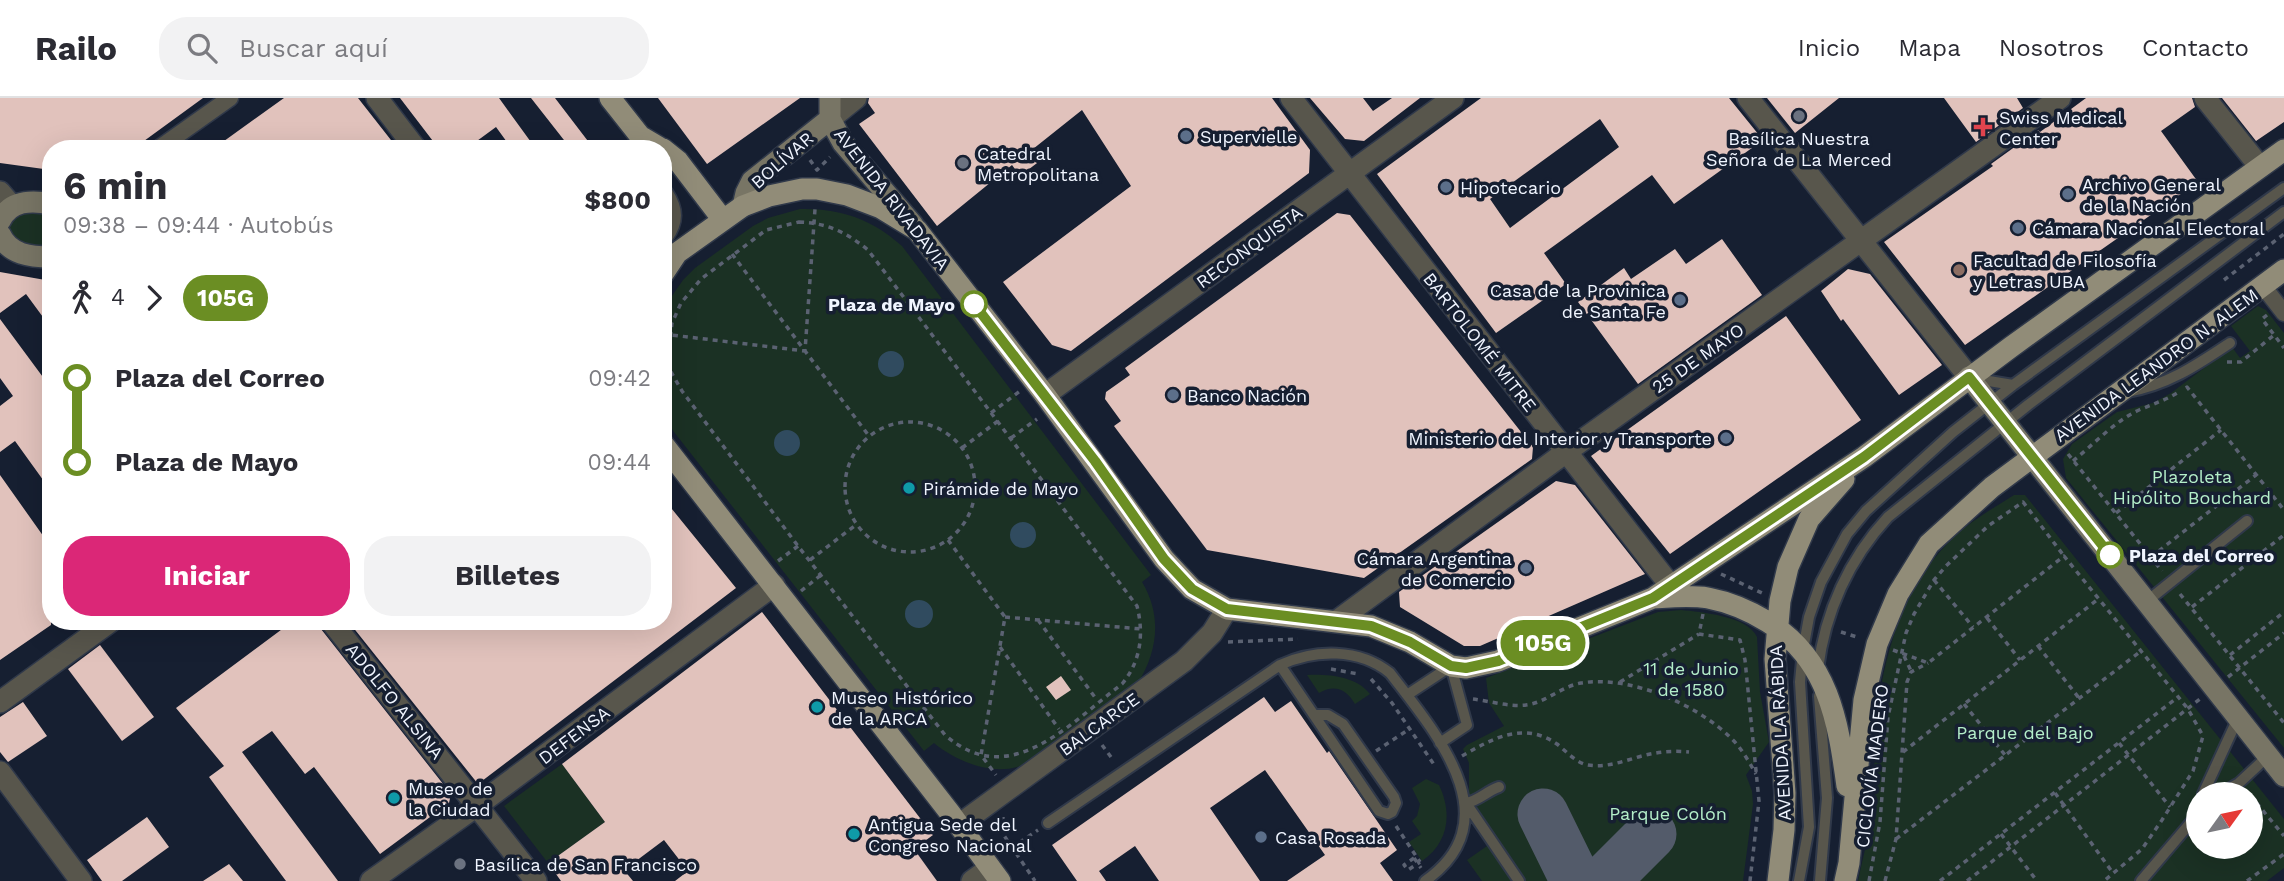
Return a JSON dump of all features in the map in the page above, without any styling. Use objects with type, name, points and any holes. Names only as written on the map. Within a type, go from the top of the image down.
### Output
[{"type":"main road","points":[[610,98],[639,140]]},
{"type":"main road","name":"BOLÍVAR","points":[[743,206],[752,181],[830,109]]},
{"type":"main road","name":"AVENIDA RIVADAVIA","points":[[830,109],[844,143],[917,230],[1045,395],[1181,579],[1204,597],[1227,609],[1371,626],[1410,642],[1451,666]]},
{"type":"main road","points":[[1451,666],[1466,668],[1498,661],[1662,591],[1864,457],[1969,377],[2284,150]]},
{"type":"main road","points":[[672,157],[723,220]]},
{"type":"main road","name":"BOLÍVAR","points":[[672,256],[743,206],[794,190],[832,191],[881,208],[917,230]]},
{"type":"main road","points":[[4,206],[32,201],[42,203]]},
{"type":"main road","points":[[3,245],[27,256],[42,257]]},
{"type":"main road","name":"AVENIDA LEANDRO N. ALEM","points":[[1852,819],[1864,700],[1880,631],[1898,594],[1929,544],[1992,487],[2284,270]]},
{"type":"main road","points":[[1969,377],[2284,776]]},
{"type":"main road","points":[[672,455],[995,874]]},
{"type":"main road","points":[[1776,627],[1788,567],[1804,528],[1864,457]]},
{"type":"main road","points":[[1662,591],[1706,598],[1745,610],[1776,627],[1803,650],[1817,671],[1840,737],[1852,819],[1845,881]]},
{"type":"main road","name":"AVENIDA LA RÁBIDA","points":[[1776,627],[1775,659],[1785,793],[1778,881]]},
{"type":"street","points":[[171,140],[230,98]]},
{"type":"street","points":[[376,98],[409,140]]},
{"type":"street","points":[[830,109],[856,98]]},
{"type":"street","name":"BARTOLOMÉ MITRE","points":[[1291,98],[1566,452],[1662,591]]},
{"type":"street","name":"RECONQUISTA","points":[[1045,395],[1453,98]]},
{"type":"street","points":[[1748,98],[1969,377]]},
{"type":"street","name":"25 DE MAYO","points":[[1337,621],[1566,452],[2060,98]]},
{"type":"street","points":[[2206,98],[2260,167]]},
{"type":"street","points":[[2263,286],[2284,313]]},
{"type":"street","name":"DEFENSA","points":[[371,881],[774,585]]},
{"type":"street","name":"BALCARCE","points":[[959,825],[1085,723],[1184,661],[1212,633],[1227,609]]},
{"type":"street","points":[[0,702],[99,630]]},
{"type":"street","name":"ADOLFO ALSINA","points":[[338,630],[536,881]]},
{"type":"street","points":[[0,772],[81,881]]},
{"type":"street","points":[[972,881],[995,874]]},
{"type":"lane","points":[[1799,881],[1809,827],[1800,682],[1803,650],[1809,617],[1821,582],[1847,534],[1866,511],[1953,432],[2013,385],[2284,188]]},
{"type":"lane","points":[[1820,881],[1827,798],[1817,671],[1826,627],[1855,558],[1888,517],[2004,423],[2284,212]]},
{"type":"lane","points":[[2118,393],[2157,386],[2185,373],[2230,343]]},
{"type":"lane","points":[[1969,377],[2013,385]]},
{"type":"lane","points":[[2146,602],[2247,521]]},
{"type":"lane","points":[[1048,823],[1280,665],[1311,655],[1351,655],[1381,666],[1407,695],[1452,762],[1466,803],[1519,881]]},
{"type":"lane","points":[[1280,665],[1377,808],[1388,814],[1395,808],[1394,797],[1343,723],[1328,715],[1314,715]]},
{"type":"lane","points":[[1407,695],[1451,666],[1466,725],[1440,743]]},
{"type":"lane","points":[[2209,782],[2238,718]]},
{"type":"lane","points":[[2240,782],[2268,756]]},
{"type":"lane","points":[[1466,803],[1474,802],[1499,787]]},
{"type":"lane","points":[[1425,881],[1436,874],[1455,853],[1466,824],[1466,803]]},
{"type":"lane","points":[[2141,881],[2186,828]]},
{"type":"path","points":[[809,158],[817,170],[834,153]]},
{"type":"path","points":[[805,351],[815,209]]},
{"type":"path","points":[[672,327],[676,312],[701,279],[766,230],[788,223],[814,222],[846,233],[868,250],[1137,606],[1141,643],[1135,664],[1122,684]]},
{"type":"path","points":[[2224,280],[2284,234]]},
{"type":"path","points":[[732,254],[869,436]]},
{"type":"path","points":[[2262,319],[2284,348]]},
{"type":"path","points":[[672,335],[805,351]]},
{"type":"path","points":[[672,374],[682,391],[798,546],[945,735],[958,747],[981,755],[1009,756],[1033,750]]},
{"type":"path","points":[[2284,510],[2187,387],[2122,421],[2073,461],[2284,723]]},
{"type":"path","points":[[991,412],[1015,395]]},
{"type":"path","points":[[962,449],[998,421]]},
{"type":"path","points":[[918,423],[943,431],[962,449],[973,472],[974,498],[965,522],[948,540],[925,551],[899,551],[875,542],[857,524],[850,512],[845,485],[852,458],[869,436],[892,425],[918,423]]},
{"type":"path","points":[[2116,513],[2221,430]]},
{"type":"path","points":[[2151,557],[2256,475]]},
{"type":"path","name":"CICLOVÍA MADERO","points":[[1869,881],[1880,822],[1888,717],[1906,632],[1934,580],[1980,533],[2023,502],[2064,556]]},
{"type":"path","points":[[810,560],[857,524]]},
{"type":"path","points":[[2191,607],[2284,535]]},
{"type":"path","points":[[948,540],[1005,617],[981,755]]},
{"type":"path","points":[[776,562],[798,546]]},
{"type":"path","points":[[1911,672],[1928,663],[2064,556],[2178,697],[2197,722],[2203,736],[2193,771],[2171,807],[2142,849],[2104,881]]},
{"type":"path","points":[[800,592],[821,575]]},
{"type":"path","points":[[1934,580],[1973,628]]},
{"type":"path","points":[[1699,634],[1706,598]]},
{"type":"path","points":[[1903,752],[2098,599]]},
{"type":"path","points":[[2230,655],[2284,612]]},
{"type":"path","points":[[1005,617],[1141,629]]},
{"type":"path","points":[[1986,617],[2020,660]]},
{"type":"path","points":[[1038,620],[1098,702]]},
{"type":"path","points":[[1620,682],[1699,634],[1740,640],[1745,660],[1759,801],[1750,881]]},
{"type":"path","points":[[2038,646],[2079,698]]},
{"type":"path","points":[[1000,647],[1060,731]]},
{"type":"path","points":[[1896,839],[2141,651]]},
{"type":"path","points":[[1903,654],[1928,663]]},
{"type":"path","points":[[1885,881],[1896,839],[1905,698],[1911,672],[1903,654]]},
{"type":"path","points":[[1320,668],[1360,674]]},
{"type":"path","points":[[1369,678],[1379,687],[1438,771]]},
{"type":"path","points":[[1940,881],[2178,697]]},
{"type":"path","points":[[1964,704],[2005,755]]},
{"type":"path","points":[[1085,723],[1122,772]]},
{"type":"path","points":[[1384,746],[1410,729]]},
{"type":"path","points":[[1452,762],[1510,732],[1543,736],[1588,765],[1609,764],[1657,752],[1689,752]]},
{"type":"path","points":[[2119,743],[2171,807]]},
{"type":"path","points":[[1967,881],[2129,756]]},
{"type":"path","points":[[2054,793],[2113,873]]},
{"type":"path","points":[[2263,811],[2284,836]]},
{"type":"path","points":[[1388,814],[1420,862],[1408,870],[1404,865],[1414,858],[1422,870],[1430,864]]},
{"type":"path","points":[[1011,848],[1048,823]]},
{"type":"path","points":[[2001,834],[2037,881]]},
{"type":"path","points":[[2247,881],[2284,854]]},
{"type":"green space","points":[[27,209],[42,213],[42,253],[24,252],[5,224]]},
{"type":"green space","name":"Plaza de Mayo","points":[[800,209],[842,213],[867,222],[902,246],[1151,575],[1142,582],[1153,607],[1155,633],[1150,658],[1138,683],[1029,762],[1017,767],[992,769],[955,757],[934,743],[924,751],[672,429],[672,296],[695,268],[768,218]]},
{"type":"green space","name":"Plazoleta Hipólito Bouchard","points":[[2258,306],[2266,310],[2284,333],[2284,748],[2066,478],[2063,459],[2072,444],[2117,412],[2153,403],[2171,393],[2232,347],[2240,358],[2250,351],[2231,326]]},
{"type":"green space","name":"Parque del Bajo","points":[[2014,495],[2025,495],[2254,782],[2186,782],[2186,859],[2263,859],[2263,793],[2284,819],[2284,868],[2267,881],[1858,881],[1871,817],[1879,698],[1898,625],[1907,602],[1933,561],[1949,542]]},
{"type":"green space","points":[[1681,610],[1734,620],[1744,624],[1757,637],[1760,692],[1769,742],[1746,775],[1753,804],[1743,881],[1482,881],[1467,860],[1497,839],[1469,798],[1469,763],[1463,749],[1504,726],[1489,703],[1486,678],[1658,612]]},
{"type":"green space","points":[[1307,675],[1349,680],[1370,694],[1355,704],[1340,690],[1330,689],[1319,693]]},
{"type":"green space","points":[[562,764],[605,822],[548,863],[504,806]]},
{"type":"green space","points":[[1426,779],[1439,785],[1447,817],[1438,846],[1422,861],[1409,842],[1421,834],[1412,821],[1417,816],[1420,804],[1412,788]]},
{"type":"water","points":[[891,351],[900,355],[904,364],[900,373],[891,377],[882,373],[878,364],[882,355]]},
{"type":"water","points":[[787,430],[796,434],[800,443],[796,452],[787,456],[778,452],[774,443],[778,434]]},
{"type":"water","points":[[1023,522],[1032,526],[1036,535],[1032,544],[1023,548],[1014,544],[1010,535],[1014,526]]},
{"type":"water","points":[[919,600],[929,604],[933,614],[929,624],[919,628],[909,624],[905,614],[909,604]]},
{"type":"building","points":[[0,98],[203,98],[145,140],[42,140],[42,169],[0,163]]},
{"type":"building","points":[[284,98],[358,98],[391,140],[226,140]]},
{"type":"building","points":[[400,98],[499,98],[529,140],[505,140],[496,127],[478,140],[432,140]]},
{"type":"building","points":[[531,98],[555,98],[587,140],[564,140]]},
{"type":"building","points":[[658,98],[800,98],[707,164]]},
{"type":"building","points":[[869,98],[1272,98],[1310,150],[1309,173],[1071,351],[1052,345],[1003,282],[1131,186],[1082,110],[1033,149],[1041,160],[1020,176],[1012,165],[937,226],[859,124],[875,113],[868,103]]},
{"type":"building","points":[[1310,98],[1363,98],[1373,111],[1392,98],[1420,98],[1364,141],[1345,139]]},
{"type":"building","points":[[1481,98],[1729,98],[1763,140],[1674,204],[1652,175],[1544,253],[1566,284],[1496,333],[1377,174]],"holes":[[[1600,119],[1619,147],[1510,228],[1490,199]]]},
{"type":"building","name":"Basílica Nuestra Señora de La Merced","points":[[1767,98],[1839,98],[1795,133]]},
{"type":"building","name":"Swiss Medical Center","points":[[1944,98],[2017,98],[2023,108],[1976,142]]},
{"type":"building","points":[[2086,98],[2192,98],[2195,107],[2161,131],[2198,182],[1965,345],[1884,242]]},
{"type":"building","points":[[2222,98],[2284,98],[2284,122],[2256,141]]},
{"type":"building","name":"Banco Nación","points":[[1337,213],[1350,215],[1533,447],[1532,459],[1364,578],[1207,550],[1114,426],[1121,421],[1105,399],[1106,392],[1130,375],[1125,368]]},
{"type":"building","points":[[1722,239],[1762,295],[1638,384],[1578,302],[1624,268],[1631,279],[1675,249],[1686,264]]},
{"type":"building","points":[[1848,269],[1870,274],[1942,365],[1899,395],[1821,291]]},
{"type":"building","points":[[0,272],[42,279],[42,316],[26,294],[0,313]]},
{"type":"building","name":"Ministerio del Interior y Transporte","points":[[1786,316],[1861,420],[1670,554],[1591,456]]},
{"type":"building","points":[[0,319],[42,376],[42,478],[15,441],[0,452],[0,406],[13,396],[0,378]]},
{"type":"building","points":[[0,475],[42,534],[44,630],[0,660]]},
{"type":"building","points":[[1556,481],[1575,485],[1645,574],[1480,646],[1464,646],[1400,607],[1399,592]]},
{"type":"building","points":[[672,509],[736,588],[478,784],[355,630],[672,630]]},
{"type":"building","points":[[762,612],[933,835],[914,849],[937,881],[675,881],[688,871],[664,840],[624,870],[633,881],[561,881],[548,863],[605,822],[562,764]]},
{"type":"building","points":[[281,630],[322,630],[451,794],[449,803],[380,854],[314,767],[305,774],[272,731],[242,752],[338,881],[286,881],[209,777],[224,766],[176,708]]},
{"type":"building","points":[[100,645],[154,717],[122,741],[68,669]]},
{"type":"building","points":[[1061,676],[1071,690],[1056,700],[1046,687]]},
{"type":"building","points":[[1264,697],[1275,712],[1291,701],[1327,753],[1329,751],[1397,850],[1380,863],[1393,881],[1287,881],[1325,855],[1265,770],[1210,808],[1260,881],[1159,881],[1135,846],[1099,871],[1106,881],[1077,881],[1052,845]]},
{"type":"building","points":[[23,702],[47,736],[8,762],[0,752],[0,717]]},
{"type":"building","points":[[147,817],[169,847],[122,881],[102,881],[87,860]]},
{"type":"building","points":[[229,864],[243,881],[203,881]]},
{"type":"taxiway","points":[[1543,814],[1571,871]]},
{"type":"taxiway","points":[[1606,879],[1651,834]]},
{"type":"bus line","name":"105G","points":[[974,304],[1095,461],[1164,559],[1192,589],[1227,609],[1371,626],[1410,642],[1451,666],[1466,668],[1498,661],[1653,598],[1864,457],[1969,377],[2110,555]]},
{"type":"place","name":"Basílica Nuestra Señora de La Merced","points":[[1799,116]]},
{"type":"place","name":"Swiss Medical Center","points":[[1983,127]]},
{"type":"place","name":"Supervielle","points":[[1186,136]]},
{"type":"place","name":"Catedral Metropolitana","points":[[963,163]]},
{"type":"place","name":"Hipotecario","points":[[1446,187]]},
{"type":"place","name":"Archivo General de la Nación","points":[[2068,194]]},
{"type":"place","name":"Cámara Nacional Electoral","points":[[2018,228]]},
{"type":"place","name":"Facultad de Filosofía y Letras UBA","points":[[1959,270]]},
{"type":"place","name":"Casa de la Provinica de Santa Fe","points":[[1680,300]]},
{"type":"place","name":"Plaza de Mayo","points":[[974,304]]},
{"type":"place","name":"Banco Nación","points":[[1173,395]]},
{"type":"place","name":"Ministerio del Interior y Transporte","points":[[1726,438]]},
{"type":"place","name":"Pirámide de Mayo","points":[[909,488]]},
{"type":"place","name":"Plaza del Correo","points":[[2110,555]]},
{"type":"place","name":"Cámara Argentina de Comercio","points":[[1526,568]]},
{"type":"place","name":"Museo Histórico de la ARCA","points":[[817,707]]},
{"type":"place","name":"Museo de la Ciudad","points":[[394,798]]},
{"type":"place","name":"Antigua Sede del Congreso Nacional","points":[[854,834]]},
{"type":"place","name":"Casa Rosada","points":[[1261,837]]},
{"type":"place","name":"Basílica de San Francisco","points":[[460,864]]},
{"type":"park label","name":"11 de Junio de 1580","points":[[1691,678]]},
{"type":"park label","name":"Parque Colón","points":[[1668,813]]}]
